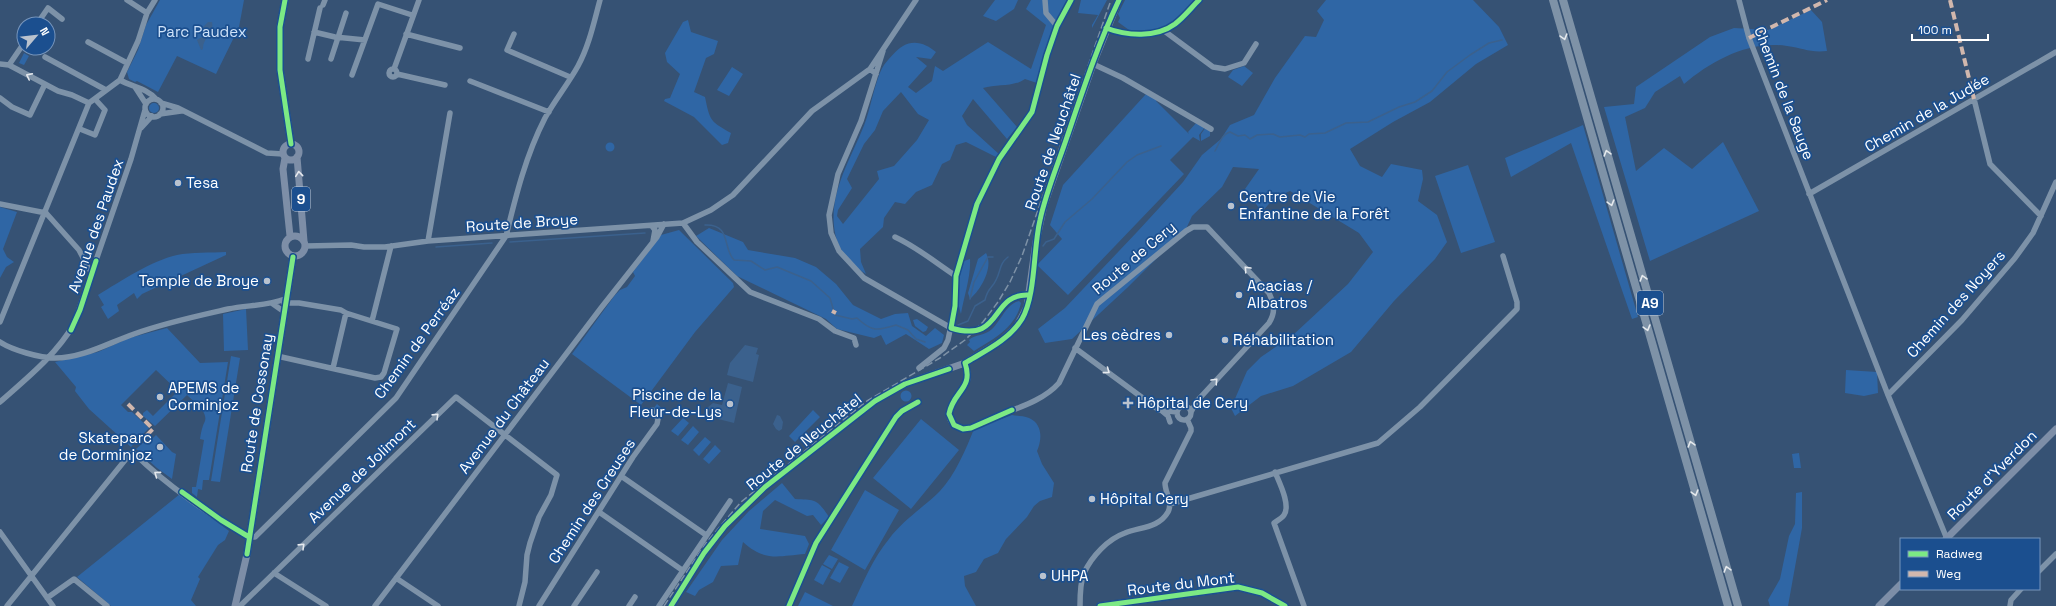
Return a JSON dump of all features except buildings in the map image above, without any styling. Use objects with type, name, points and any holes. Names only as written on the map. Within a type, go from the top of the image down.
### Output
[{"type":"highway","name":"A9","points":[[1553,0],[1728,606]]},
{"type":"highway","name":"A9","points":[[1563,0],[1738,606]]},
{"type":"main road","name":"9","points":[[285,0],[280,27],[280,70],[291,144],[298,149],[297,157],[305,244]]},
{"type":"main road","name":"Route de Neuchâtel","points":[[671,606],[704,553],[725,526],[765,487],[880,398],[905,384],[965,363],[1001,341],[1013,330],[1023,317],[1030,295],[1041,213],[1092,64],[1119,0]]},
{"type":"main road","points":[[291,144],[286,146],[284,156],[292,160],[297,157]]},
{"type":"main road","name":"9","points":[[284,156],[283,169],[290,236]]},
{"type":"main road","points":[[290,236],[297,235],[305,244],[303,252],[299,256],[292,256]]},
{"type":"main road","name":"Route de Cossonay","points":[[235,606],[244,572],[292,256],[287,254],[284,248],[285,242],[290,236]]},
{"type":"main road","name":"Route d'Yverdon","points":[[1947,538],[2056,429]]},
{"type":"main road","points":[[1878,606],[1900,585]]},
{"type":"main road","name":"Route du Mont","points":[[1100,606],[1238,587],[1262,593],[1285,606]]},
{"type":"street","points":[[127,0],[147,13]]},
{"type":"street","points":[[0,322],[46,213],[59,176],[80,129],[89,103],[120,80],[138,41],[147,13],[155,0]]},
{"type":"street","points":[[419,0],[412,15],[395,72],[445,85]]},
{"type":"street","points":[[506,236],[512,207],[522,173],[549,112],[583,55],[600,0]]},
{"type":"street","points":[[916,0],[883,51],[861,121],[838,174],[829,215],[831,233],[839,251],[864,278],[951,328],[967,332],[982,329],[991,322],[1008,300],[1016,295],[1030,295]]},
{"type":"street","points":[[1045,0],[1046,13],[1057,26]]},
{"type":"street","points":[[919,368],[944,348],[951,328],[955,306],[956,276],[977,204],[999,158],[1035,106],[1047,55],[1057,26],[1071,0]]},
{"type":"street","points":[[1106,28],[1112,31],[1148,34],[1163,30],[1177,22],[1200,0]]},
{"type":"street","name":"Chemin de la Sauge","points":[[1738,0],[1749,38],[1809,194],[1946,538]]},
{"type":"street","points":[[308,59],[314,32],[323,4]]},
{"type":"street","points":[[352,75],[378,4],[412,15]]},
{"type":"street","points":[[42,16],[48,8],[62,18]]},
{"type":"street","points":[[331,59],[340,37],[346,12]]},
{"type":"street","points":[[1163,30],[1213,67],[1225,69],[1244,63],[1256,44]]},
{"type":"street","points":[[314,32],[365,40]]},
{"type":"street","points":[[406,34],[460,48]]},
{"type":"street","points":[[514,34],[507,50],[570,77]]},
{"type":"street","points":[[88,42],[127,63]]},
{"type":"street","name":"Route de Broye","points":[[305,244],[351,245],[364,248],[683,223],[711,210],[733,195],[808,116],[870,69],[883,51]]},
{"type":"street","name":"Chemin de la Judée","points":[[1809,194],[2056,52]]},
{"type":"street","points":[[9,65],[16,55]]},
{"type":"street","points":[[44,57],[106,90]]},
{"type":"street","points":[[0,63],[9,65],[45,84],[89,103]]},
{"type":"street","points":[[1092,64],[1123,78],[1211,128]]},
{"type":"street","points":[[870,69],[876,74]]},
{"type":"street","points":[[120,80],[135,87],[144,89],[152,94],[161,103],[178,108],[181,111],[267,153],[284,156]]},
{"type":"street","points":[[470,81],[549,112]]},
{"type":"street","points":[[0,98],[12,107],[30,115],[45,84]]},
{"type":"street","points":[[135,87],[145,107],[152,116],[181,111]]},
{"type":"street","points":[[80,129],[95,135],[105,110],[95,99]]},
{"type":"street","points":[[145,107],[148,101],[156,99]]},
{"type":"street","points":[[1974,99],[1990,164],[2041,216]]},
{"type":"street","points":[[160,114],[162,111],[161,103]]},
{"type":"street","name":"Avenue des Paudex","points":[[0,402],[50,357],[71,330],[80,310],[141,128],[145,107]]},
{"type":"street","points":[[428,242],[450,113]]},
{"type":"street","name":"Avenue des Paudex","points":[[141,128],[152,116]]},
{"type":"street","name":"Chemin des Noyers","points":[[1888,395],[1984,295],[2030,239],[2056,182]]},
{"type":"street","points":[[0,204],[46,213],[79,250],[89,269],[93,271]]},
{"type":"street","points":[[683,223],[697,242],[750,292],[819,319],[835,331],[854,338],[856,345]]},
{"type":"street","name":"Avenue du Château","points":[[375,606],[657,237],[664,224]]},
{"type":"street","points":[[652,226],[655,230],[653,241]]},
{"type":"street","name":"Route de Cery","points":[[965,363],[968,376],[967,381],[953,403],[949,414],[954,425],[963,429],[970,428],[1036,401],[1050,393],[1059,383],[1097,304],[1106,295],[1186,231],[1193,227],[1208,227],[1269,293],[1274,304],[1273,313],[1269,323],[1197,401],[1191,412]]},
{"type":"street","name":"Chemin de Perréaz","points":[[249,537],[255,537],[396,398],[506,236]]},
{"type":"street","points":[[895,237],[913,245],[922,254],[956,276]]},
{"type":"street","points":[[372,321],[391,246]]},
{"type":"street","points":[[1170,504],[1275,472],[1301,467],[1378,443],[1420,407],[1512,316],[1517,309],[1517,302],[1502,256]]},
{"type":"street","points":[[0,342],[11,348],[56,358],[92,351],[134,334],[229,309],[254,304],[320,306],[341,310],[346,314],[397,329],[384,373],[381,377],[375,378],[277,356]]},
{"type":"street","points":[[273,304],[284,304]]},
{"type":"street","points":[[333,368],[346,314]]},
{"type":"street","points":[[1076,348],[1162,411],[1168,416],[1170,422]]},
{"type":"street","name":"Avenue de Jolimont","points":[[240,606],[456,397],[557,475],[551,494],[539,517],[530,543],[527,555],[525,582],[519,606]]},
{"type":"street","points":[[789,606],[816,542],[896,417],[902,411],[918,402]]},
{"type":"street","points":[[1179,407],[1187,407],[1191,412],[1187,419],[1179,418],[1177,412],[1179,407]]},
{"type":"street","name":"Chemin des Creuses","points":[[539,606],[621,476],[658,424],[658,420],[652,410]]},
{"type":"street","points":[[1162,411],[1177,412]]},
{"type":"street","points":[[1080,606],[1081,584],[1084,573],[1103,548],[1125,533],[1153,525],[1161,521],[1168,512],[1170,504],[1165,491],[1165,483],[1191,431],[1187,419]]},
{"type":"street","points":[[7,606],[130,454],[135,454],[150,469],[221,520],[249,537]]},
{"type":"street","points":[[1275,472],[1283,490],[1286,507],[1284,515],[1274,524],[1304,602],[1304,606]]},
{"type":"street","points":[[621,476],[706,535]]},
{"type":"street","points":[[659,606],[730,501]]},
{"type":"street","points":[[599,512],[682,570]]},
{"type":"street","points":[[0,532],[52,606]]},
{"type":"street","points":[[2040,570],[2056,554]]},
{"type":"street","points":[[574,606],[597,572]]},
{"type":"street","points":[[274,573],[326,606]]},
{"type":"street","points":[[396,578],[438,606]]},
{"type":"street","points":[[47,598],[74,579],[107,606]]},
{"type":"street","points":[[2010,606],[2011,600],[2020,590]]},
{"type":"street","points":[[629,606],[635,597]]},
{"type":"green space","name":"Parc Paudex","points":[[160,0],[244,0],[239,27],[216,74],[177,56],[158,92],[137,81],[135,82],[129,79],[127,72],[138,50],[146,25]]},
{"type":"green space","points":[[995,0],[1018,0],[1014,9],[996,21],[983,16]]},
{"type":"green space","points":[[1031,0],[1069,0],[1054,26],[1037,83],[1025,79],[1021,82],[983,88],[1017,127],[1007,139],[973,99],[962,116],[967,125],[1000,155],[998,158],[966,142],[956,145],[950,160],[942,164],[932,185],[916,192],[905,204],[895,202],[884,218],[883,227],[860,249],[861,262],[866,274],[848,260],[840,248],[835,234],[834,212],[839,185],[866,120],[876,84],[884,65],[898,50],[907,44],[920,43],[936,52],[931,59],[916,57],[927,66],[908,87],[916,93],[932,81],[935,66],[943,71],[988,42],[1031,69],[1046,25],[1026,9]],"holes":[[[901,92],[918,114],[929,120],[917,140],[894,166],[877,171],[879,179],[843,224],[837,216],[838,210],[852,188],[847,179],[864,144],[875,130],[883,111]]]},
{"type":"green space","points":[[1081,0],[1107,0],[1092,28],[1092,25],[1098,15],[1078,13]]},
{"type":"green space","points":[[1125,0],[1194,0],[1193,3],[1168,26],[1152,31],[1129,30],[1118,22],[1120,18],[1118,14]]},
{"type":"green space","points":[[1326,0],[1473,0],[1499,27],[1508,45],[1476,64],[1430,102],[1393,122],[1350,149],[1360,166],[1382,177],[1391,164],[1422,170],[1423,179],[1418,201],[1437,215],[1447,242],[1435,259],[1394,301],[1351,352],[1293,386],[1261,396],[1235,416],[1231,408],[1247,371],[1261,357],[1293,335],[1348,284],[1373,252],[1359,233],[1290,191],[1274,198],[1262,212],[1245,189],[1259,169],[1233,167],[1222,187],[1192,216],[1186,229],[1127,288],[1072,339],[1045,343],[1038,329],[1065,308],[1137,232],[1183,182],[1202,155],[1221,139],[1230,125],[1254,115],[1275,78],[1305,36],[1316,37],[1324,20],[1317,11]]},
{"type":"green space","points":[[1811,10],[1822,22],[1827,51],[1811,51],[1773,45],[1746,49],[1719,60],[1695,75],[1684,84],[1680,76],[1655,92],[1645,108],[1625,117],[1636,171],[1664,148],[1692,169],[1723,142],[1759,211],[1650,261],[1604,107],[1634,104],[1636,87],[1710,37],[1734,28],[1768,30]]},
{"type":"green space","points":[[688,20],[691,32],[718,41],[714,54],[706,58],[694,92],[705,97],[708,111],[712,120],[731,133],[728,143],[722,145],[694,117],[664,101],[665,99],[670,98],[680,74],[667,62],[665,53],[683,22]]},
{"type":"green space","points":[[22,56],[29,56],[24,65],[19,63]]},
{"type":"green space","points":[[1244,66],[1253,73],[1242,86],[1228,77],[1233,70]]},
{"type":"green space","points":[[732,67],[743,74],[729,96],[717,90]]},
{"type":"green space","points":[[1146,94],[1156,99],[1156,101],[1189,134],[1188,132],[1197,122],[1205,127],[1199,135],[1200,141],[1193,137],[1170,160],[1184,174],[1068,295],[1037,265],[1062,239],[1050,225],[1063,185]]},
{"type":"green space","points":[[152,103],[156,103],[158,104],[158,112],[152,113],[149,110],[149,106]]},
{"type":"green space","points":[[1583,125],[1638,317],[1632,319],[1571,143],[1511,177],[1505,158]]},
{"type":"green space","points":[[1206,127],[1210,130],[1210,136],[1201,141],[1201,134]]},
{"type":"green space","points":[[610,142],[615,147],[610,152],[605,147]]},
{"type":"green space","points":[[1468,165],[1495,242],[1461,253],[1435,176]]},
{"type":"green space","points":[[0,207],[17,212],[3,249],[7,257],[14,262],[6,267],[0,278]]},
{"type":"green space","points":[[709,228],[743,242],[748,250],[795,258],[816,267],[836,284],[853,305],[881,319],[895,314],[908,313],[912,326],[926,336],[935,328],[944,335],[942,343],[929,349],[906,334],[886,345],[881,335],[874,338],[837,329],[826,319],[737,276],[696,236]]},
{"type":"green space","points":[[679,230],[733,283],[734,287],[695,332],[641,405],[572,354],[615,295],[620,290],[627,287],[635,276],[633,272],[661,235]]},
{"type":"green space","points":[[226,252],[226,255],[142,294],[137,299],[134,293],[117,305],[119,311],[108,319],[101,307],[104,305],[98,295],[136,272],[157,262],[183,254]]},
{"type":"green space","points":[[986,253],[988,265],[985,278],[978,290],[970,299],[968,293],[978,259]]},
{"type":"green space","points":[[970,259],[968,280],[961,314],[958,301],[960,274],[964,261]]},
{"type":"green space","points":[[1019,301],[1021,303],[1014,319],[1003,332],[974,351],[967,345],[971,338],[986,333],[992,329],[1007,309]]},
{"type":"green space","points":[[246,309],[248,350],[224,351],[223,314]]},
{"type":"green space","points":[[917,319],[928,327],[926,331],[923,332],[915,326],[913,320]]},
{"type":"green space","points":[[167,328],[200,363],[228,362],[209,480],[203,480],[202,490],[198,489],[197,497],[192,493],[192,487],[196,487],[204,440],[200,439],[205,417],[202,410],[196,403],[187,395],[155,426],[143,416],[143,413],[147,410],[153,416],[178,391],[156,370],[121,405],[128,412],[132,412],[149,428],[131,447],[89,409],[75,391],[76,387],[55,362],[98,352],[129,338]]},
{"type":"green space","points":[[231,356],[240,358],[220,482],[211,481]]},
{"type":"green space","points":[[1846,370],[1877,372],[1878,393],[1864,396],[1845,393]]},
{"type":"green space","points":[[906,390],[910,392],[912,396],[910,400],[906,402],[902,400],[900,396],[902,392]]},
{"type":"green space","points":[[657,404],[666,413],[658,415],[653,410],[656,409],[653,409]]},
{"type":"green space","points":[[813,410],[820,417],[795,442],[789,436]]},
{"type":"green space","points":[[1012,415],[1029,418],[1037,424],[1039,428],[1040,442],[1037,451],[1042,464],[1054,483],[1052,497],[1040,501],[1034,506],[1027,517],[1006,539],[998,553],[984,559],[976,572],[964,576],[965,586],[976,606],[852,606],[883,546],[901,526],[945,485],[964,453],[974,429]]},
{"type":"green space","points":[[683,418],[689,423],[678,436],[671,431]]},
{"type":"green space","points":[[921,419],[959,450],[911,509],[873,478]]},
{"type":"green space","points":[[693,426],[699,432],[688,445],[681,440]]},
{"type":"green space","points":[[156,435],[172,452],[176,454],[172,479],[136,449],[145,441],[148,443]]},
{"type":"green space","points":[[705,437],[711,442],[699,456],[693,450]]},
{"type":"green space","points":[[715,445],[721,451],[709,464],[703,459]]},
{"type":"green space","points":[[1799,453],[1801,468],[1794,468],[1792,454]]},
{"type":"green space","points":[[782,483],[795,499],[812,500],[822,507],[829,517],[821,525],[813,515],[807,516],[775,500],[763,511],[760,529],[805,536],[809,544],[805,554],[779,556],[765,555],[758,553],[743,542],[738,565],[721,566],[713,582],[699,590],[695,596],[686,592],[722,540],[749,511]]},
{"type":"green space","points":[[865,490],[899,510],[865,570],[831,550]]},
{"type":"green space","points":[[1802,492],[1802,528],[1788,606],[1770,606],[1768,600],[1780,579],[1789,536],[1795,524],[1796,493]]},
{"type":"green space","points":[[180,494],[229,531],[225,540],[218,545],[198,577],[200,579],[191,600],[196,606],[111,606],[77,577]]},
{"type":"green space","points":[[829,555],[838,559],[832,569],[823,564]]},
{"type":"green space","points":[[839,562],[849,567],[840,583],[830,578]]},
{"type":"green space","points":[[822,565],[831,570],[823,585],[814,580]]},
{"type":"green space","points":[[805,592],[833,606],[798,606]]},
{"type":"shaded area","points":[[208,22],[212,22],[212,29],[204,42],[203,49],[201,50],[197,40],[202,37],[202,28]]},
{"type":"shaded area","points":[[745,345],[758,348],[756,354],[759,355],[753,382],[727,375],[730,363]]},
{"type":"shaded area","name":"Piscine de la Fleur-de-Lys","points":[[728,383],[742,387],[734,423],[718,419],[719,413],[715,416],[707,408],[713,403],[722,405]]},
{"type":"shaded area","points":[[777,415],[780,416],[783,422],[782,429],[779,431],[773,424]]},
{"type":"waterway","points":[[1215,151],[1219,142],[1227,133],[1230,132],[1238,136],[1245,135],[1250,139],[1257,135],[1273,134],[1280,137],[1300,135],[1305,137],[1309,134],[1325,133],[1346,123],[1368,122],[1399,107],[1415,102],[1432,91],[1447,72],[1470,55],[1489,43],[1502,40]]},
{"type":"waterway","points":[[1043,246],[1046,242],[1054,239],[1065,222],[1092,199],[1127,162],[1137,155],[1161,146]]},
{"type":"waterway","points":[[705,225],[714,226],[723,232],[730,255],[734,260],[751,261],[765,270],[777,267],[811,281],[830,298],[835,315],[852,319],[857,318],[867,326],[875,329],[896,325],[908,330],[916,339],[925,342]]},
{"type":"waterway","points":[[510,242],[645,233]]},
{"type":"waterway","points":[[436,247],[492,243]]},
{"type":"waterway","points":[[970,299],[974,282],[988,257],[993,257]]},
{"type":"waterway","points":[[958,325],[968,321],[975,306],[985,300],[987,293],[995,283],[1002,265],[1008,257]]},
{"type":"railway","points":[[664,606],[706,543],[741,502],[867,401],[940,358],[965,340],[983,322],[998,302],[1010,282],[1022,256],[1111,0]]},
{"type":"marked path","points":[[1749,38],[1827,0]]},
{"type":"marked path","points":[[1950,0],[1974,99]]},
{"type":"marked path","points":[[832,311],[836,313]]},
{"type":"marked path","points":[[128,404],[153,429],[143,439]]},
{"type":"cycle path","points":[[285,0],[280,27],[280,70],[291,144]]},
{"type":"cycle path","points":[[1029,295],[1016,296],[1007,302],[995,317],[980,329],[968,331],[951,328],[955,306],[956,276],[977,204],[999,159],[1032,112],[1047,55],[1057,26],[1071,0]]},
{"type":"cycle path","points":[[1012,410],[971,428],[963,429],[954,425],[949,414],[954,400],[962,390],[967,379],[965,363],[1004,339],[1017,326],[1027,309],[1032,285],[1038,232],[1045,199],[1091,67],[1119,0]]},
{"type":"cycle path","points":[[1106,28],[1132,34],[1150,34],[1159,32],[1175,24],[1199,0]]},
{"type":"cycle path","points":[[247,554],[293,257]]},
{"type":"cycle path","points":[[71,330],[80,310],[96,261]]},
{"type":"cycle path","points":[[671,606],[704,553],[725,526],[765,487],[875,401],[905,384],[949,369]]},
{"type":"cycle path","points":[[789,606],[816,543],[896,417],[902,411],[918,402]]},
{"type":"cycle path","points":[[182,492],[221,520],[249,537]]},
{"type":"cycle path","points":[[1100,606],[1238,587],[1262,593],[1285,606]]},
{"type":"place","name":"Tesa","points":[[178,183]]},
{"type":"place","name":"Centre de Vie Enfantine de la Forêt","points":[[1231,206]]},
{"type":"place","name":"Temple de Broye","points":[[267,281]]},
{"type":"place","name":"Acacias / Albatros","points":[[1239,295]]},
{"type":"place","name":"Les cèdres","points":[[1169,335]]},
{"type":"place","name":"Réhabilitation","points":[[1225,340]]},
{"type":"place","name":"APEMS de Corminjoz","points":[[160,397]]},
{"type":"place","name":"Hôpital de Cery","points":[[1128,403]]},
{"type":"place","name":"Piscine de la Fleur-de-Lys","points":[[730,404]]},
{"type":"place","name":"Skateparc de Corminjoz","points":[[160,447]]},
{"type":"place","name":"Hôpital Cery","points":[[1092,499]]},
{"type":"place","name":"UHPA","points":[[1043,576]]}]
